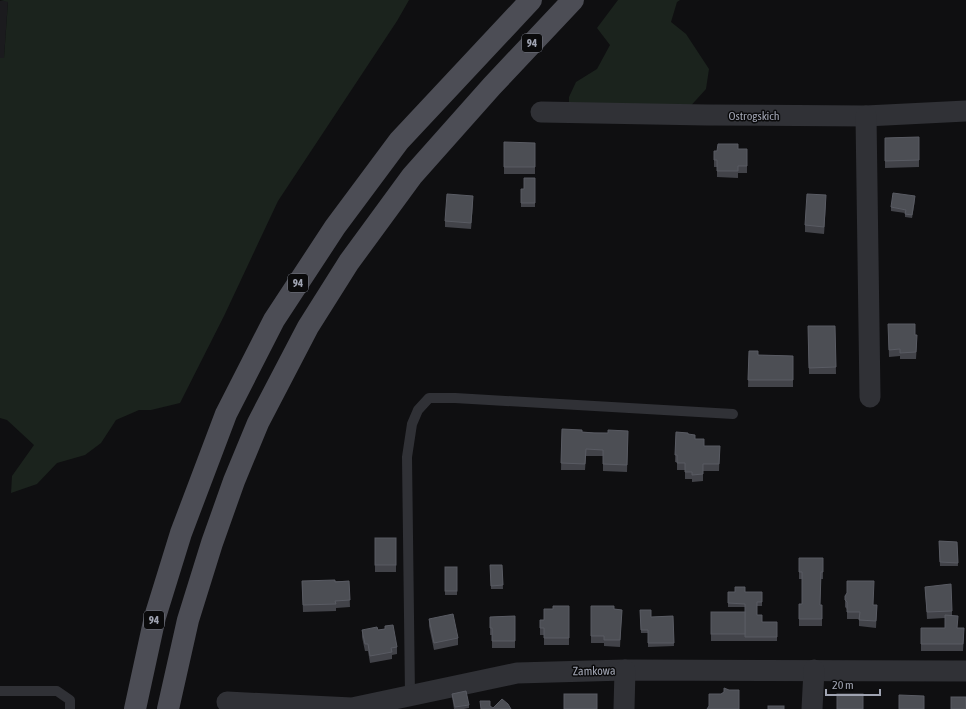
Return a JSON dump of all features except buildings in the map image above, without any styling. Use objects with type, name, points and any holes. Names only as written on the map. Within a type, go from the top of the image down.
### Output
[{"type":"main road","name":"94","points":[[135,709],[155,617],[181,533],[226,414],[274,320],[335,227],[399,141],[531,0]]},
{"type":"main road","name":"94","points":[[168,709],[188,620],[234,481],[258,422],[308,327],[349,262],[412,176],[492,86],[572,0]]},
{"type":"street","name":"Ostrogskich","points":[[541,112],[866,116],[966,111]]},
{"type":"street","points":[[866,116],[870,397]]},
{"type":"street","points":[[624,709],[625,670]]},
{"type":"street","name":"Zamkowa","points":[[222,706],[352,708],[518,673],[625,670],[966,671]]},
{"type":"street","points":[[812,709],[814,670]]},
{"type":"lane","points":[[410,695],[407,457],[412,424],[418,410],[429,398],[455,398],[733,414]]},
{"type":"lane","points":[[0,690],[58,691],[70,700],[70,709]]},
{"type":"shaded area","points":[[0,0],[409,0],[397,21],[278,201],[224,316],[180,403],[151,410],[139,410],[116,420],[101,443],[85,455],[57,463],[37,484],[11,493],[12,476],[34,445],[7,420],[0,418],[0,58],[4,58],[8,2]]},
{"type":"shaded area","points":[[618,0],[680,0],[677,2],[671,22],[686,34],[709,69],[706,89],[686,111],[569,110],[569,97],[576,82],[597,69],[610,45],[597,28]]},
{"type":"shaded area","points":[[0,1],[8,1],[4,58],[0,58]]}]
